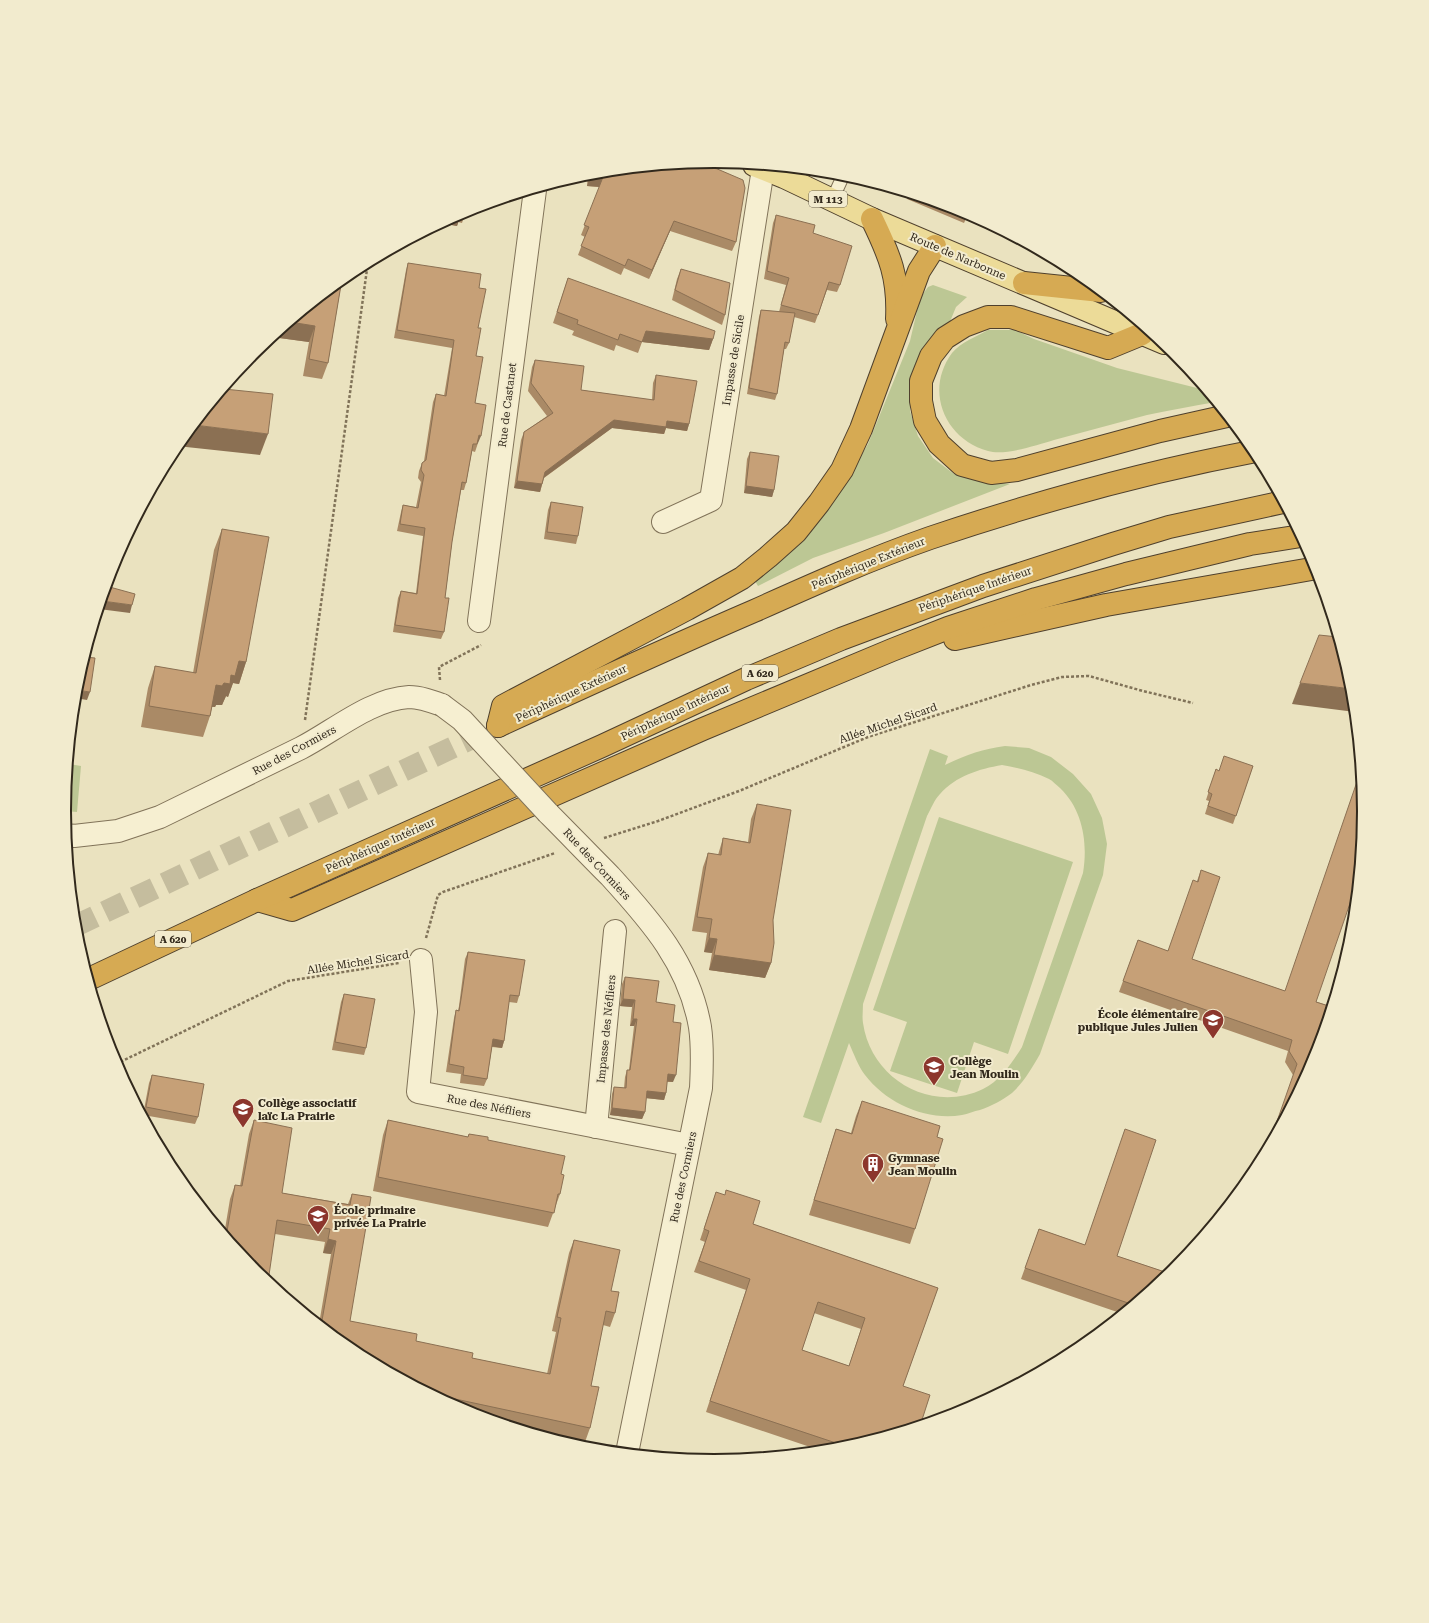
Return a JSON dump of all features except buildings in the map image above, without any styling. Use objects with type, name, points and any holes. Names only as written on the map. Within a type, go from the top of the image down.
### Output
[{"type":"highway","points":[[872,219],[889,255],[895,278],[898,306],[896,336]]},
{"type":"highway","points":[[896,336],[919,271],[934,246]]},
{"type":"highway","points":[[1024,283],[1091,290]]},
{"type":"highway","points":[[1142,334],[1108,348],[1011,317],[988,317],[964,326],[945,338],[931,356],[921,381],[921,401],[925,421],[939,444],[962,465],[991,473],[1017,470],[1160,431],[1223,417]]},
{"type":"highway","name":"Périphérique Extérieur","points":[[896,336],[861,429],[842,470],[796,532],[742,578],[681,613],[503,706],[498,726],[673,646],[844,571],[930,538],[1097,487],[1190,463],[1248,452]]},
{"type":"highway","name":"Périphérique Intérieur","points":[[93,976],[257,900],[602,746],[746,679],[841,639],[983,586],[1112,544],[1168,527],[1279,503]]},
{"type":"highway","points":[[257,900],[292,910],[703,729],[948,628],[1036,599],[1126,574],[1250,544],[1296,537]]},
{"type":"highway","points":[[892,650],[909,656],[954,639],[1106,605],[1311,569]]},
{"type":"main road","name":"Route de Narbonne","points":[[786,173],[832,200],[872,219],[1149,337]]},
{"type":"street","name":"Impasse de Sicile","points":[[664,522],[711,500],[759,169]]},
{"type":"street","name":"Rue de Castanet","points":[[479,621],[534,194]]},
{"type":"street","name":"Rue des Cormiers","points":[[72,836],[118,831],[160,817],[301,748],[362,712],[387,701],[409,697],[426,699],[442,705],[462,720],[548,813],[618,885],[658,931],[684,975],[699,1027],[702,1052],[701,1088],[628,1449]]},
{"type":"street","name":"Impasse des Néfliers","points":[[596,1127],[615,931]]},
{"type":"street","name":"Rue des Néfliers","points":[[421,960],[426,1012],[418,1092],[690,1145]]},
{"type":"lane","points":[[832,200],[841,180]]},
{"type":"path","points":[[301,748],[367,270]]},
{"type":"path","points":[[442,705],[439,667],[482,645],[479,621]]},
{"type":"path","name":"Allée Michel Sicard","points":[[603,839],[658,821],[739,791],[868,737],[1031,685],[1062,677],[1089,676],[1193,703]]},
{"type":"path","name":"Allée Michel Sicard","points":[[121,1061],[288,981],[421,960],[438,895],[556,853]]},
{"type":"green space","points":[[933,285],[967,297],[956,307],[949,324],[911,382],[910,411],[918,436],[933,458],[954,474],[977,480],[1010,484],[884,533],[813,558],[758,586],[755,581],[845,483],[868,444],[910,341],[920,298],[928,287]]},
{"type":"green space","points":[[988,330],[1015,330],[1034,339],[1117,368],[1199,389],[1211,403],[1147,415],[1012,451],[988,451],[973,445],[960,436],[950,425],[943,412],[940,398],[940,383],[944,368],[952,353],[964,343]]},
{"type":"green space","points":[[1005,746],[1029,748],[1051,757],[1073,774],[1091,794],[1102,818],[1107,844],[1103,875],[1040,1054],[1024,1080],[1008,1096],[997,1103],[980,1110],[962,1115],[949,1116],[922,1113],[896,1102],[885,1094],[865,1075],[856,1060],[849,1043],[821,1123],[803,1117],[930,749],[948,756],[945,765],[974,753]],"holes":[[[1002,765],[1043,776],[1052,781],[1068,797],[1079,817],[1082,828],[1085,850],[1083,873],[1022,1047],[1014,1059],[995,1081],[983,1089],[963,1096],[943,1097],[924,1094],[906,1086],[891,1075],[878,1060],[868,1043],[863,1023],[863,1004],[927,816],[934,802],[938,796],[953,782],[976,771]]]},
{"type":"green space","points":[[73,765],[81,766],[77,812],[71,812]]},
{"type":"green space","points":[[939,817],[1073,862],[1008,1054],[974,1042],[957,1093],[890,1071],[907,1022],[873,1010]]},
{"type":"tunnel","points":[[81,923],[498,726]]},
{"type":"place","name":"École élémentaire publique Jules Julien","points":[[1213,1040]]},
{"type":"place","name":"Collège Jean Moulin","points":[[934,1086]]},
{"type":"place","name":"Collège associatif laïc La Prairie","points":[[243,1128]]},
{"type":"place","name":"Gymnase Jean Moulin","points":[[873,1184]]},
{"type":"place","name":"École primaire privée La Prairie","points":[[318,1236]]}]
